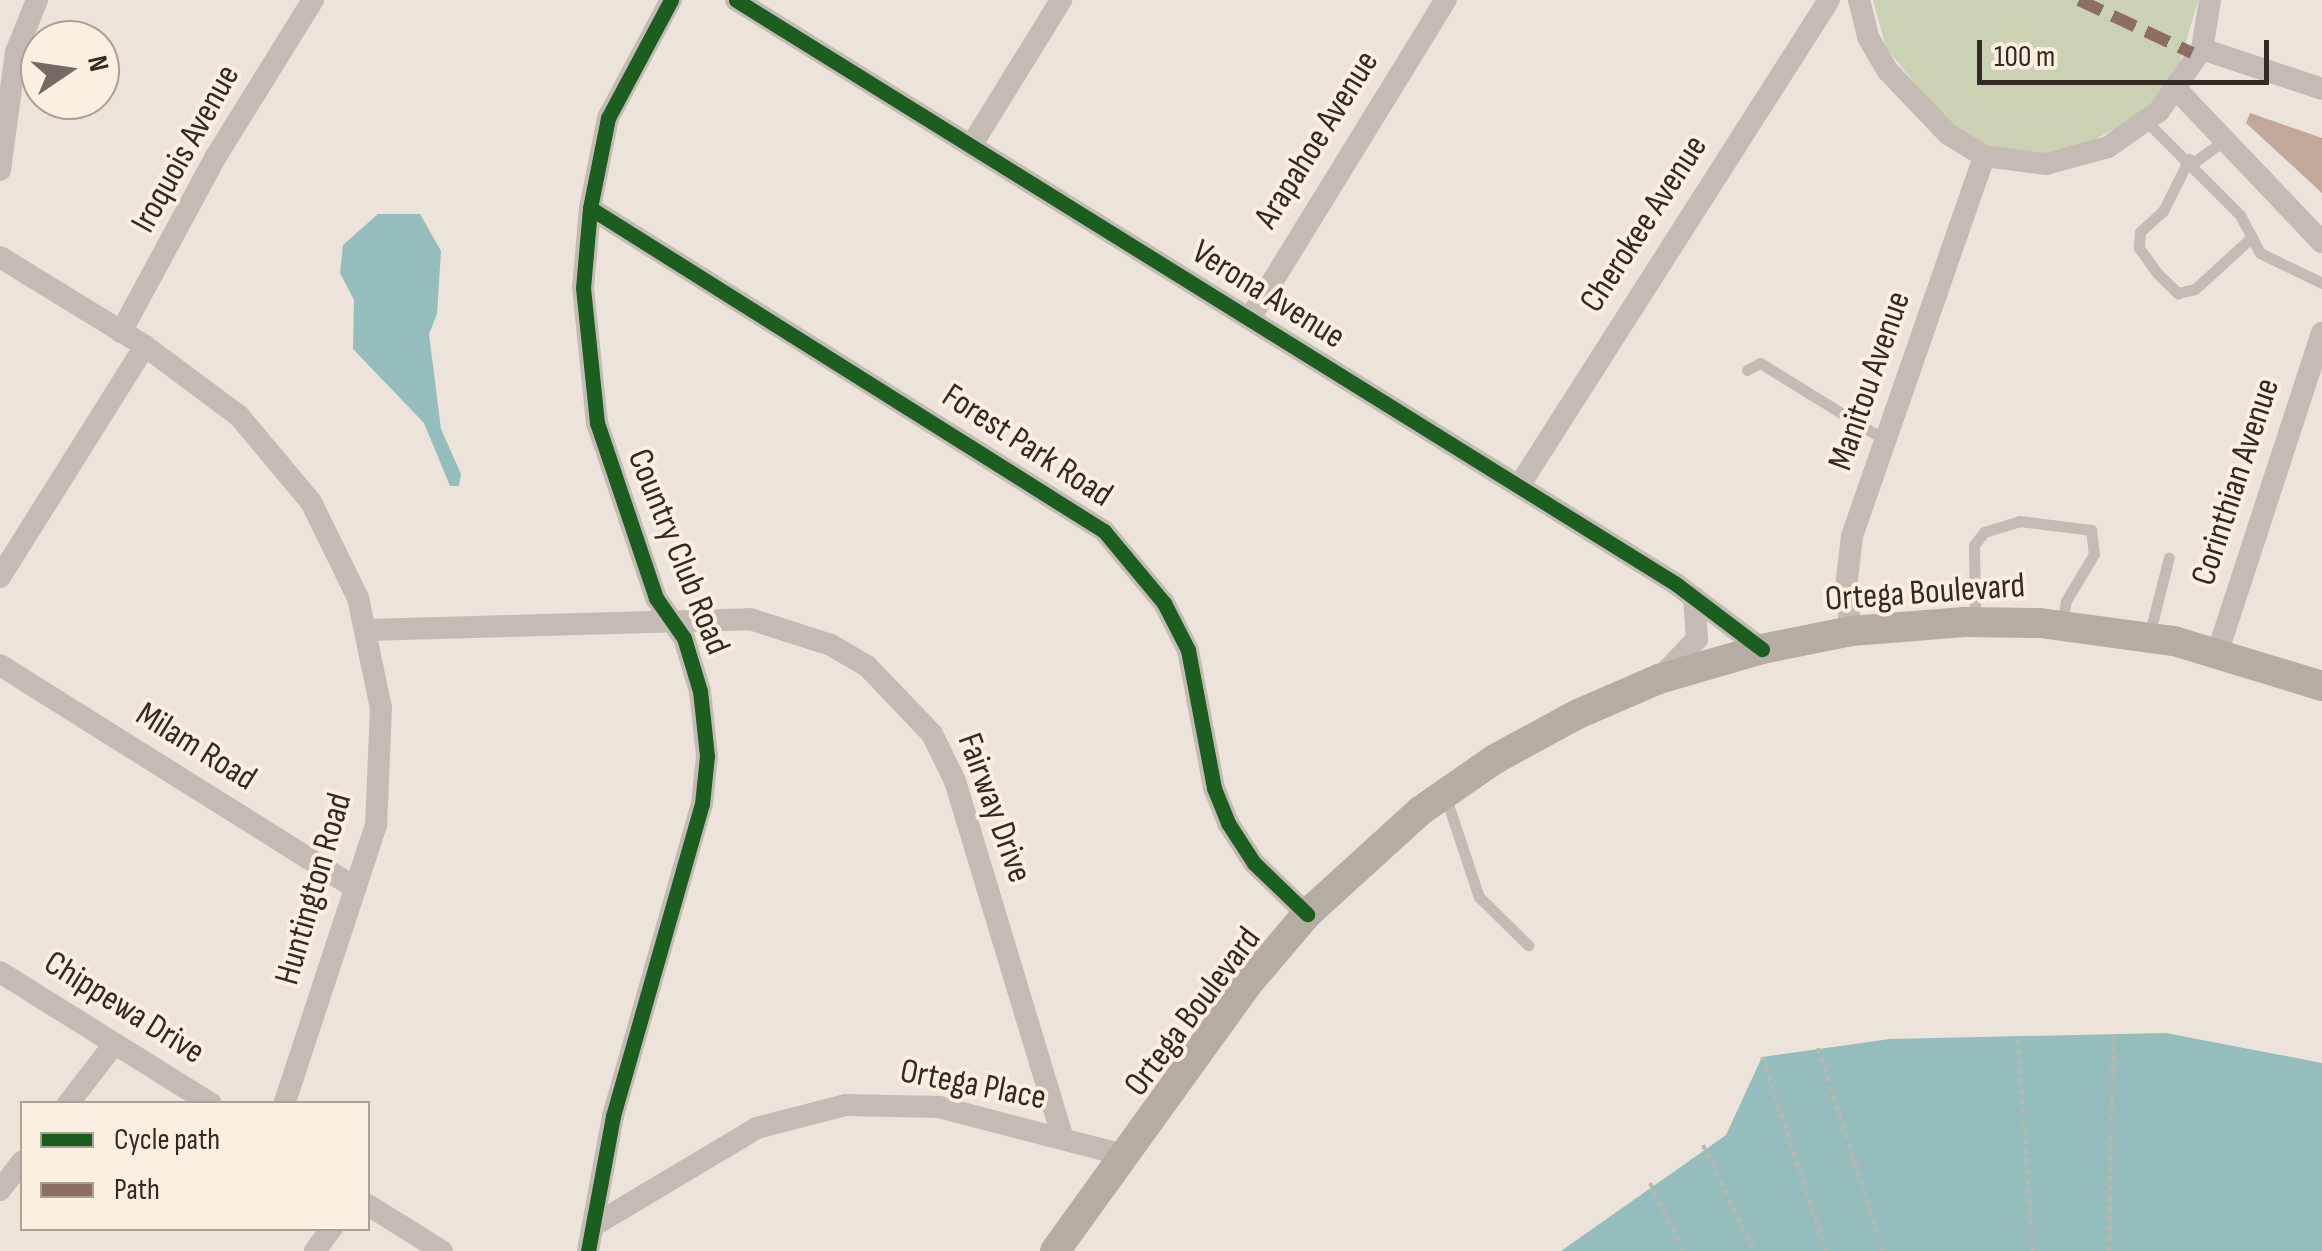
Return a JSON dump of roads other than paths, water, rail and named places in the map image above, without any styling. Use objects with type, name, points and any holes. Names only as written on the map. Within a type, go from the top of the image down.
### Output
[{"type":"main road","name":"Ortega Boulevard","points":[[1055,1251],[1123,1154],[1308,914],[1445,794],[1548,729],[1659,679],[1762,648],[1852,631],[1975,622],[2061,625],[2148,637],[2322,686]]},
{"type":"street","points":[[0,170],[16,52],[37,0]]},
{"type":"street","name":"Iroquois Avenue","points":[[122,332],[214,158],[313,0]]},
{"type":"street","name":"Country Club Road","points":[[588,1251],[613,1116],[702,804],[707,756],[700,690],[684,638],[656,598],[618,498],[597,422],[583,288],[590,208],[608,118],[671,0]]},
{"type":"street","name":"Verona Avenue","points":[[736,0],[1519,486],[1694,597],[1762,648]]},
{"type":"street","points":[[971,146],[1061,0]]},
{"type":"street","name":"Arapahoe Avenue","points":[[1250,318],[1446,0]]},
{"type":"street","name":"Cherokee Avenue","points":[[1519,486],[1829,0]]},
{"type":"street","points":[[1859,0],[1868,37],[1910,98],[1984,156],[2020,164],[2063,161],[2108,147],[2147,122],[2177,90],[2202,48],[2210,0]]},
{"type":"street","points":[[2202,48],[2322,89]]},
{"type":"street","points":[[2177,90],[2322,242]]},
{"type":"street","name":"Manitou Avenue","points":[[1852,631],[1846,587],[1852,536],[1984,156]]},
{"type":"street","name":"Forest Park Road","points":[[590,208],[1104,531],[1164,603],[1188,650],[1214,788],[1228,823],[1254,863],[1308,914]]},
{"type":"street","name":"Huntington Road","points":[[0,256],[203,385],[277,456],[340,554],[367,630],[381,708],[376,825],[285,1101]]},
{"type":"street","name":"Corinthian Avenue","points":[[2216,654],[2322,332]]},
{"type":"street","points":[[0,577],[145,346]]},
{"type":"street","points":[[1659,679],[1697,638],[1694,597]]},
{"type":"street","name":"Fairway Drive","points":[[367,630],[671,618],[750,619],[831,645],[867,666],[932,734],[955,780],[1063,1138]]},
{"type":"street","name":"Milam Road","points":[[0,665],[356,888]]},
{"type":"street","name":"Chippewa Drive","points":[[0,972],[206,1101]]},
{"type":"street","points":[[70,1101],[114,1044]]},
{"type":"street","name":"Ortega Place","points":[[596,1224],[757,1128],[846,1105],[939,1107],[1123,1154]]},
{"type":"street","points":[[0,1190],[20,1165]]},
{"type":"street","points":[[370,1205],[442,1251]]},
{"type":"lane","points":[[2147,122],[2191,162],[2252,237],[2260,253],[2283,269],[2322,284]]},
{"type":"lane","points":[[2223,141],[2191,162],[2162,211],[2140,232],[2139,248],[2178,293],[2195,289],[2252,237]]},
{"type":"lane","points":[[1747,370],[1760,363],[1887,441]]},
{"type":"lane","points":[[1975,622],[1974,546],[1984,532],[2018,521],[2080,524],[2091,530],[2094,554],[2066,602],[2061,625]]},
{"type":"lane","points":[[2148,637],[2169,558]]},
{"type":"lane","points":[[1445,794],[1479,898],[1528,945]]},
{"type":"water","points":[[378,214],[420,214],[441,251],[437,314],[429,334],[441,429],[461,474],[459,486],[450,486],[424,423],[353,349],[354,300],[340,273],[343,245]]},
{"type":"water","points":[[2166,1033],[2322,1063],[2322,1251],[1561,1251],[1726,1135],[1762,1057],[1890,1039]]}]
